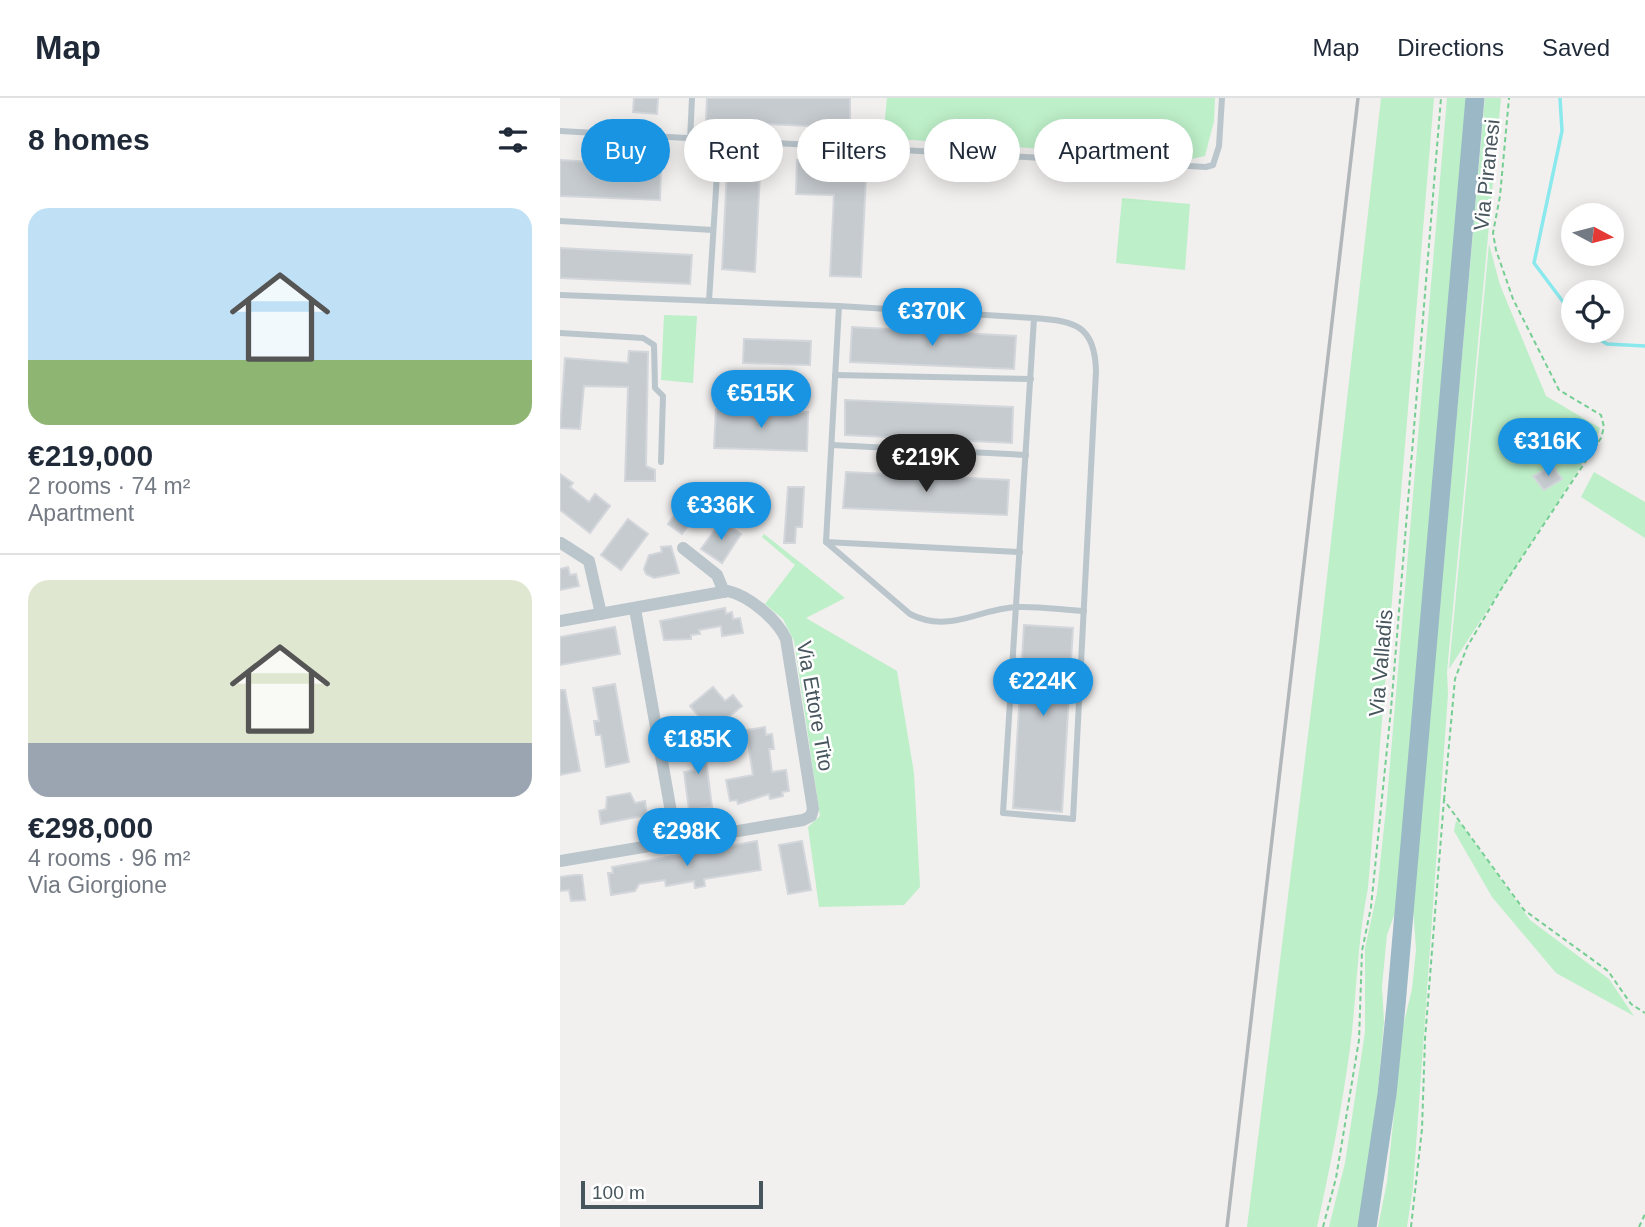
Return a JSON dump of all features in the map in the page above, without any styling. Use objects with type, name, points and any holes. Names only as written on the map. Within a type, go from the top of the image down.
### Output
[{"type":"highway","points":[[1367,1227],[1387,1094],[1395,1018],[1475,98]]},
{"type":"street","points":[[561,543],[589,561],[601,614]]},
{"type":"street","points":[[560,621],[724,592],[718,575],[683,548]]},
{"type":"street","name":"Via Ettore Tito","points":[[676,840],[811,816],[813,809],[786,639],[778,624],[760,610],[732,591],[724,592]]},
{"type":"street","points":[[560,861],[676,840],[635,609]]},
{"type":"lane","points":[[691,119],[692,98]]},
{"type":"lane","points":[[783,145],[1206,167],[1213,165],[1219,146],[1222,98]]},
{"type":"lane","points":[[560,131],[684,140]]},
{"type":"lane","points":[[709,301],[716,182]]},
{"type":"lane","points":[[560,221],[713,230]]},
{"type":"lane","points":[[560,295],[839,306],[1067,320],[1082,329],[1096,346],[1073,819],[1003,813],[1034,318]]},
{"type":"lane","points":[[826,542],[839,306]]},
{"type":"lane","points":[[560,333],[643,338],[654,345],[654,388],[663,396],[661,462]]},
{"type":"lane","points":[[835,375],[1031,379]]},
{"type":"lane","points":[[832,445],[1026,455]]},
{"type":"lane","points":[[826,542],[910,614],[924,622],[939,624],[1016,607],[1084,611]]},
{"type":"lane","points":[[826,542],[1020,552]]},
{"type":"path","name":"Via Valladis","points":[[1323,1227],[1336,1178],[1359,1040],[1362,951],[1371,907],[1397,642],[1441,98]]},
{"type":"path","name":"Via Piranesi","points":[[1444,800],[1455,679],[1460,663],[1503,586],[1594,450],[1604,427],[1601,415],[1559,390],[1513,299],[1496,250],[1493,233],[1500,196],[1509,98]]},
{"type":"path","points":[[1444,800],[1524,910],[1608,971],[1631,1004],[1645,1013]]},
{"type":"path","points":[[1411,1227],[1422,1129],[1425,1039],[1444,800]]},
{"type":"path","points":[[1639,1227],[1645,1214]]},
{"type":"green space","points":[[887,98],[1215,98],[1214,121],[1205,156],[1193,159],[1193,119],[1034,119],[1034,148],[1020,147],[1020,119],[924,119],[924,141],[910,140],[910,119],[885,119]]},
{"type":"green space","points":[[1381,98],[1434,98],[1368,888],[1350,1048],[1317,1227],[1247,1227],[1321,630]]},
{"type":"green space","points":[[1447,98],[1468,98],[1396,910],[1387,935],[1382,986],[1384,1022],[1369,1189],[1361,1227],[1329,1227],[1345,1163],[1365,1032],[1365,948],[1377,893],[1387,799]]},
{"type":"green space","points":[[1485,98],[1501,98],[1447,672],[1448,694],[1413,1188],[1407,1227],[1378,1227],[1387,1182],[1403,1026],[1412,989],[1416,950],[1413,907]]},
{"type":"green space","points":[[1122,198],[1190,204],[1185,270],[1116,263]]},
{"type":"green space","points":[[1489,244],[1500,285],[1546,396],[1600,428],[1596,441],[1576,474],[1449,669]]},
{"type":"green space","points":[[664,315],[697,316],[693,383],[661,380]]},
{"type":"green space","points":[[1594,472],[1645,502],[1645,538],[1581,497]]},
{"type":"green space","points":[[764,534],[845,598],[806,618],[897,671],[914,773],[920,887],[904,905],[819,907],[808,827],[820,816],[794,641],[783,619],[765,604],[795,565],[762,537]]},
{"type":"green space","points":[[1456,821],[1461,824],[1530,920],[1609,979],[1634,1016],[1556,973],[1492,897],[1454,831]]},
{"type":"building","points":[[634,98],[658,98],[657,114],[633,112]]},
{"type":"building","points":[[707,98],[850,98],[850,119],[797,119],[797,125],[783,125],[783,119],[706,119]]},
{"type":"building","points":[[560,160],[581,161],[581,182],[661,182],[660,200],[560,196]]},
{"type":"building","points":[[797,160],[797,182],[866,182],[861,277],[830,276],[834,195],[796,194]]},
{"type":"building","points":[[726,182],[760,182],[755,272],[722,269]]},
{"type":"building","points":[[560,248],[692,255],[690,284],[560,278]]},
{"type":"building","points":[[852,327],[1016,336],[1014,369],[850,362]]},
{"type":"building","points":[[744,339],[811,341],[810,365],[743,363]]},
{"type":"building","points":[[629,351],[648,352],[646,466],[655,470],[655,481],[625,481],[628,387],[584,386],[580,429],[560,428],[565,358],[628,363]]},
{"type":"building","points":[[845,400],[1013,407],[1012,443],[845,435]]},
{"type":"building","points":[[716,409],[808,412],[807,451],[714,448]]},
{"type":"building","points":[[1553,466],[1562,479],[1544,490],[1533,476]]},
{"type":"building","points":[[846,472],[1009,480],[1007,515],[843,508]]},
{"type":"building","points":[[560,474],[573,483],[570,487],[589,502],[595,494],[610,506],[590,533],[560,510]]},
{"type":"building","points":[[788,487],[804,487],[802,527],[796,527],[795,543],[784,543]]},
{"type":"building","points":[[685,488],[705,503],[682,534],[668,524],[682,505],[676,501]]},
{"type":"building","points":[[628,519],[648,534],[621,570],[601,555]]},
{"type":"building","points":[[722,520],[741,534],[722,563],[701,549]]},
{"type":"building","points":[[671,546],[679,573],[654,578],[646,574],[644,569],[649,555],[662,552],[661,547]]},
{"type":"building","points":[[568,567],[570,575],[576,574],[579,586],[560,590],[560,569]]},
{"type":"building","points":[[725,608],[726,614],[732,612],[733,619],[740,618],[743,633],[722,636],[721,626],[699,630],[700,634],[691,635],[691,639],[664,640],[660,621]]},
{"type":"building","points":[[1024,625],[1073,628],[1062,812],[1013,808]]},
{"type":"building","points":[[615,627],[620,654],[560,665],[560,637]]},
{"type":"building","points":[[615,684],[629,762],[606,767],[601,735],[596,735],[594,721],[599,721],[593,688]]},
{"type":"building","points":[[713,687],[725,701],[733,695],[742,706],[711,731],[703,732],[695,722],[700,718],[690,706]]},
{"type":"building","points":[[560,690],[565,690],[580,771],[560,775]]},
{"type":"building","points":[[765,727],[766,735],[772,734],[774,749],[769,749],[772,772],[786,770],[789,791],[782,792],[783,796],[770,799],[769,794],[738,804],[737,800],[730,801],[726,780],[753,775],[746,730]]},
{"type":"building","points":[[703,736],[712,807],[689,810],[684,772],[695,770],[686,738]]},
{"type":"building","points":[[630,793],[635,803],[645,801],[647,815],[601,824],[599,811],[606,809],[607,797]]},
{"type":"building","points":[[757,841],[761,870],[704,879],[705,886],[695,888],[694,881],[666,886],[665,880],[639,884],[635,891],[611,895],[608,873],[613,873],[612,867]]},
{"type":"building","points":[[802,841],[811,890],[788,894],[779,845]]},
{"type":"building","points":[[582,875],[585,900],[571,901],[569,890],[560,891],[560,877]]},
{"type":"waterway","points":[[1560,98],[1562,131],[1534,263],[1561,299]]},
{"type":"waterway","points":[[1605,343],[1645,346]]},
{"type":"railway","points":[[1227,1227],[1358,98]]}]
